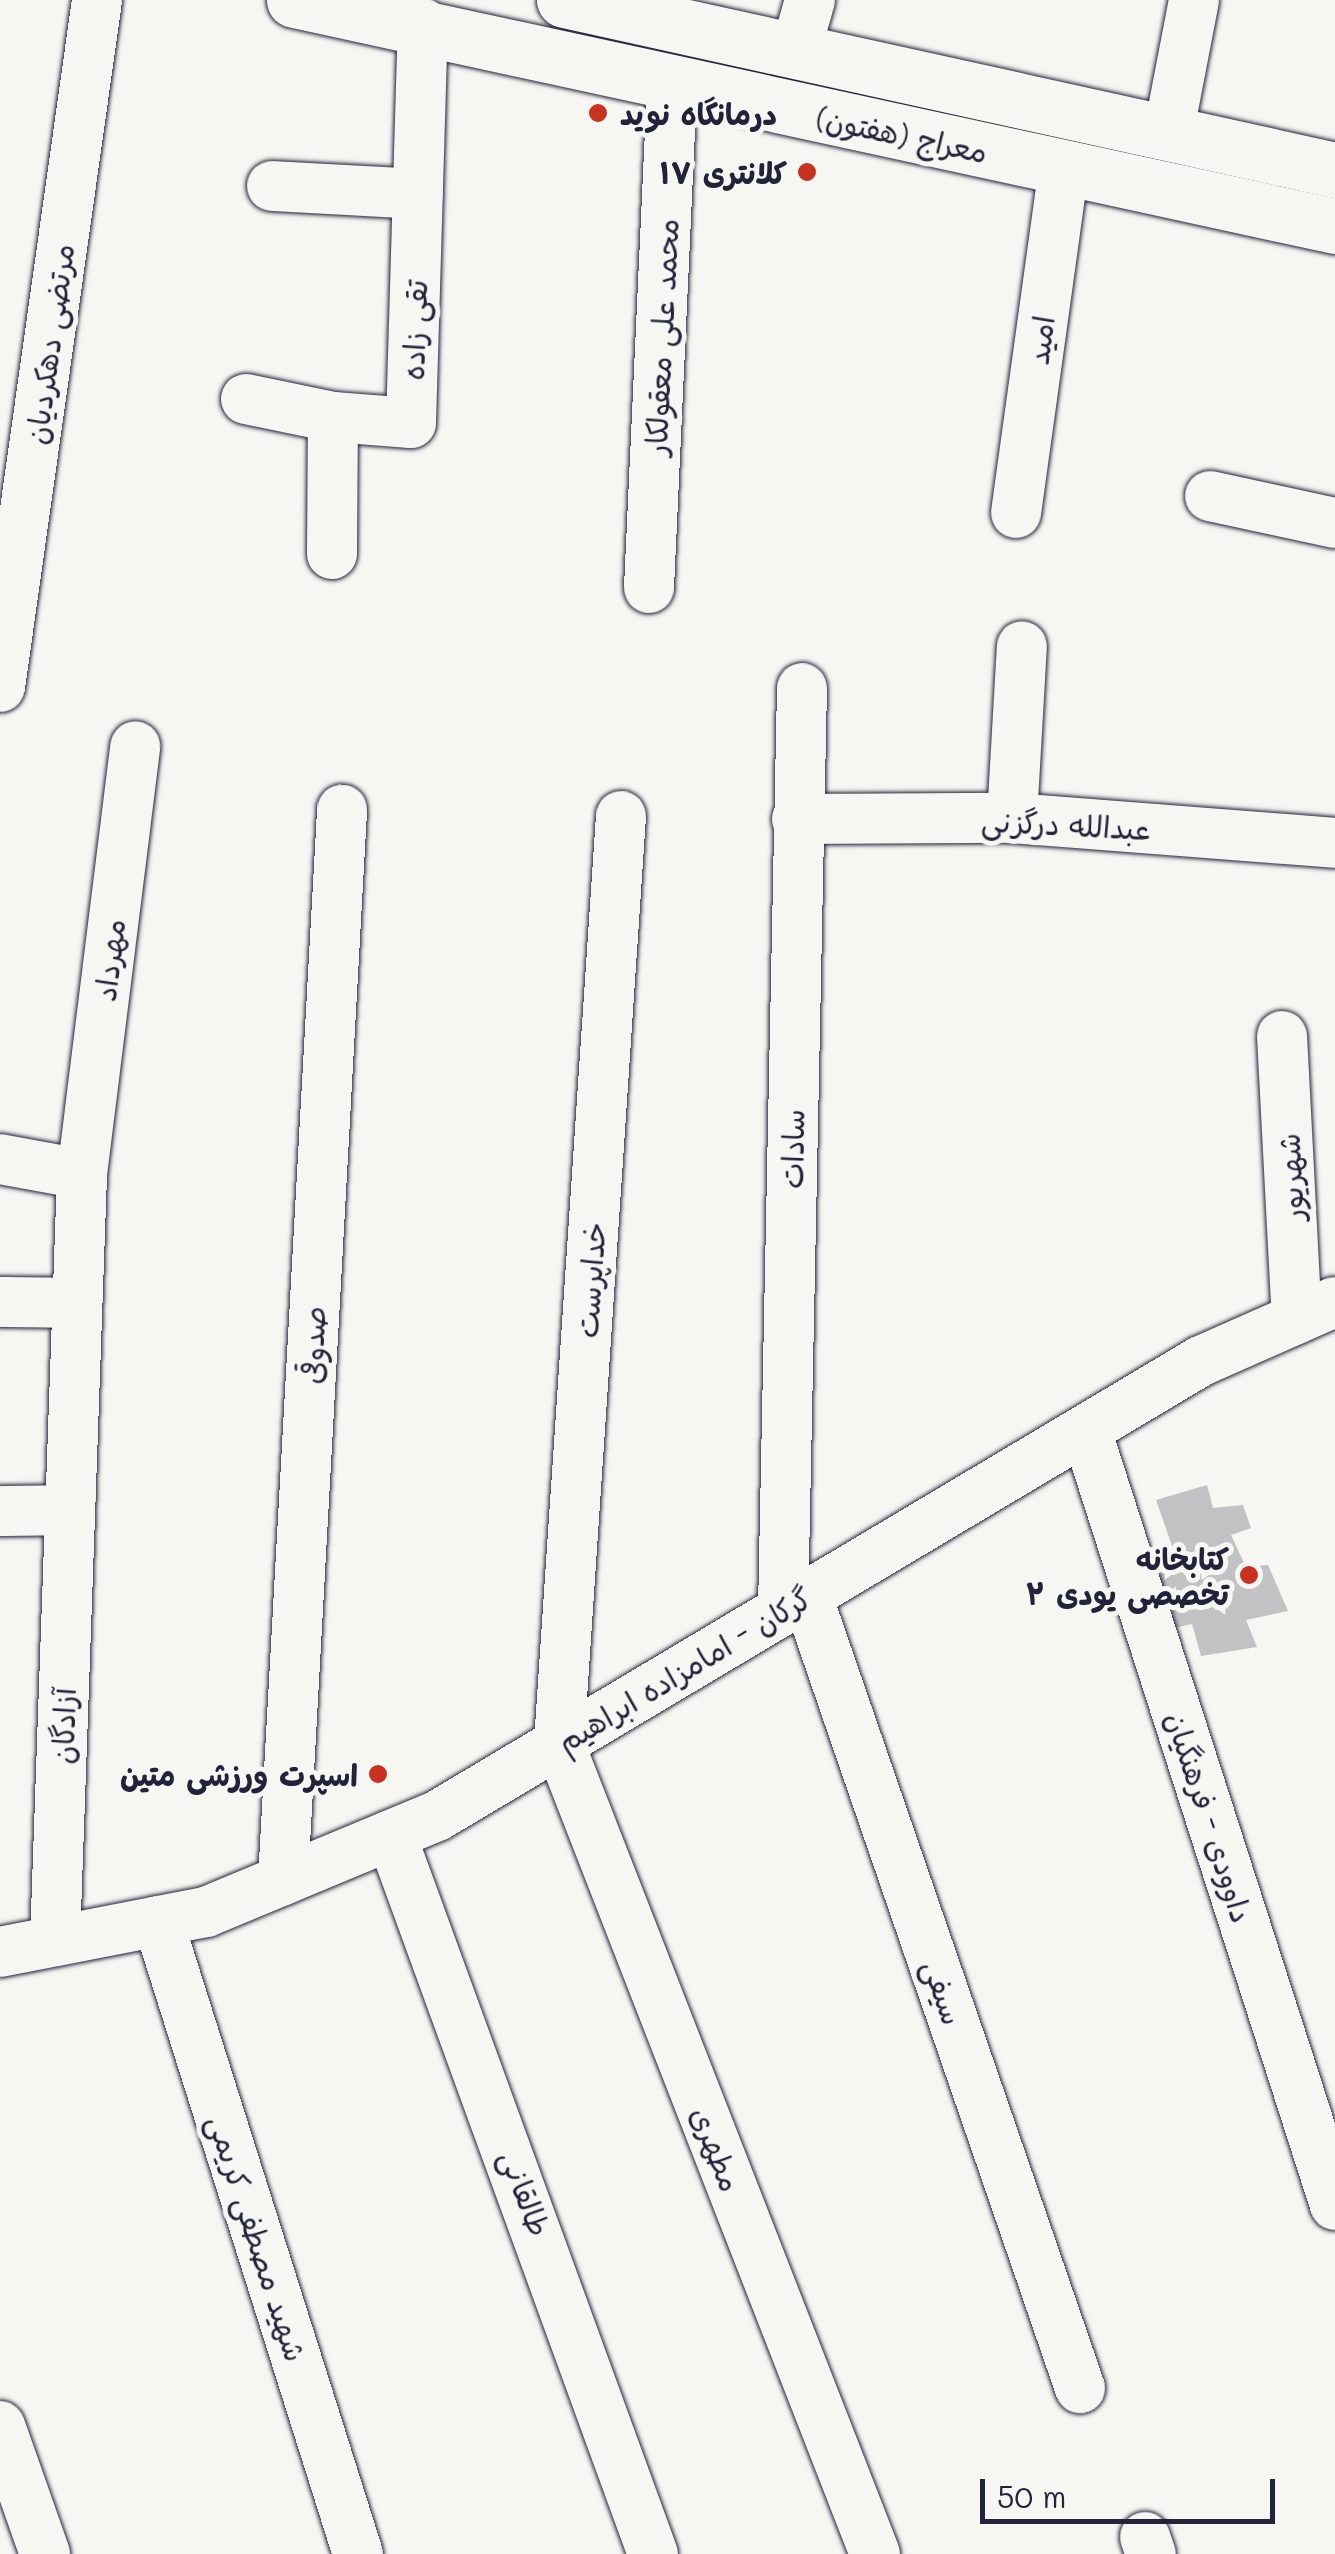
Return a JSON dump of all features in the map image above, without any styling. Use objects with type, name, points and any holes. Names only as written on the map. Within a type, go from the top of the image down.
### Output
[{"type":"main road","name":"معراج (هفتون)","points":[[564,0],[804,23],[1169,130],[1335,170]]},
{"type":"main road","name":"معراج (هفتون)","points":[[319,2],[423,22],[672,87],[1335,226]]},
{"type":"street","name":"مرتضی دهکردیان","points":[[0,688],[98,0]]},
{"type":"street","points":[[1169,130],[1194,0]]},
{"type":"street","name":"تقی زاده","points":[[333,417],[411,423],[423,22]]},
{"type":"street","name":"محمد علی معقولکار","points":[[649,588],[672,87]]},
{"type":"street","name":"امید","points":[[1016,513],[1064,167]]},
{"type":"street","points":[[272,186],[418,194]]},
{"type":"street","points":[[246,400],[333,417],[332,554]]},
{"type":"street","points":[[1210,496],[1335,523]]},
{"type":"street","points":[[1012,818],[1022,646]]},
{"type":"street","name":"سادات","points":[[795,1603],[798,818],[802,688]]},
{"type":"street","name":"مهرداد","points":[[82,1174],[135,746]]},
{"type":"street","name":"صدوقی","points":[[282,1880],[342,810]]},
{"type":"street","name":"خداپرست","points":[[559,1743],[620,816]]},
{"type":"street","name":"عبدالله درگزنی","points":[[798,818],[1012,818],[1335,843]]},
{"type":"street","name":"شهریور","points":[[1282,1036],[1316,1310]]},
{"type":"street","points":[[0,1159],[82,1174]]},
{"type":"street","name":"آزادگان","points":[[55,1941],[82,1174]]},
{"type":"street","points":[[0,1302],[77,1303]]},
{"type":"street","name":"گرکان - امامزاده ابراهیم","points":[[0,1952],[158,1921],[282,1880],[391,1835],[559,1743],[1086,1430],[1316,1310]]},
{"type":"street","name":"داوودی - فرهنگیان","points":[[1086,1430],[1335,2205]]},
{"type":"street","points":[[0,1511],[70,1510]]},
{"type":"street","name":"سیفی","points":[[795,1603],[1080,2388]]},
{"type":"street","name":"مطهری","points":[[559,1743],[875,2554]]},
{"type":"street","name":"طالقانی","points":[[391,1835],[653,2554]]},
{"type":"street","name":"شهید مصطفی کریمی","points":[[158,1921],[358,2554]]},
{"type":"street","points":[[0,2426],[44,2554]]},
{"type":"building","points":[[1207,1485],[1213,1508],[1243,1505],[1251,1528],[1231,1535],[1246,1567],[1268,1565],[1288,1611],[1246,1620],[1257,1647],[1201,1656],[1192,1624],[1174,1628],[1154,1575],[1180,1569],[1156,1500]]},
{"type":"place","name":"درمانگاه نوید","points":[[598,113]]},
{"type":"place","name":"کلانتری ۱۷","points":[[807,172]]},
{"type":"place","name":"کتابخانه تخصصی یودی ۲","points":[[1249,1575]]},
{"type":"place","name":"اسپرت ورزشی متین","points":[[378,1774]]}]
